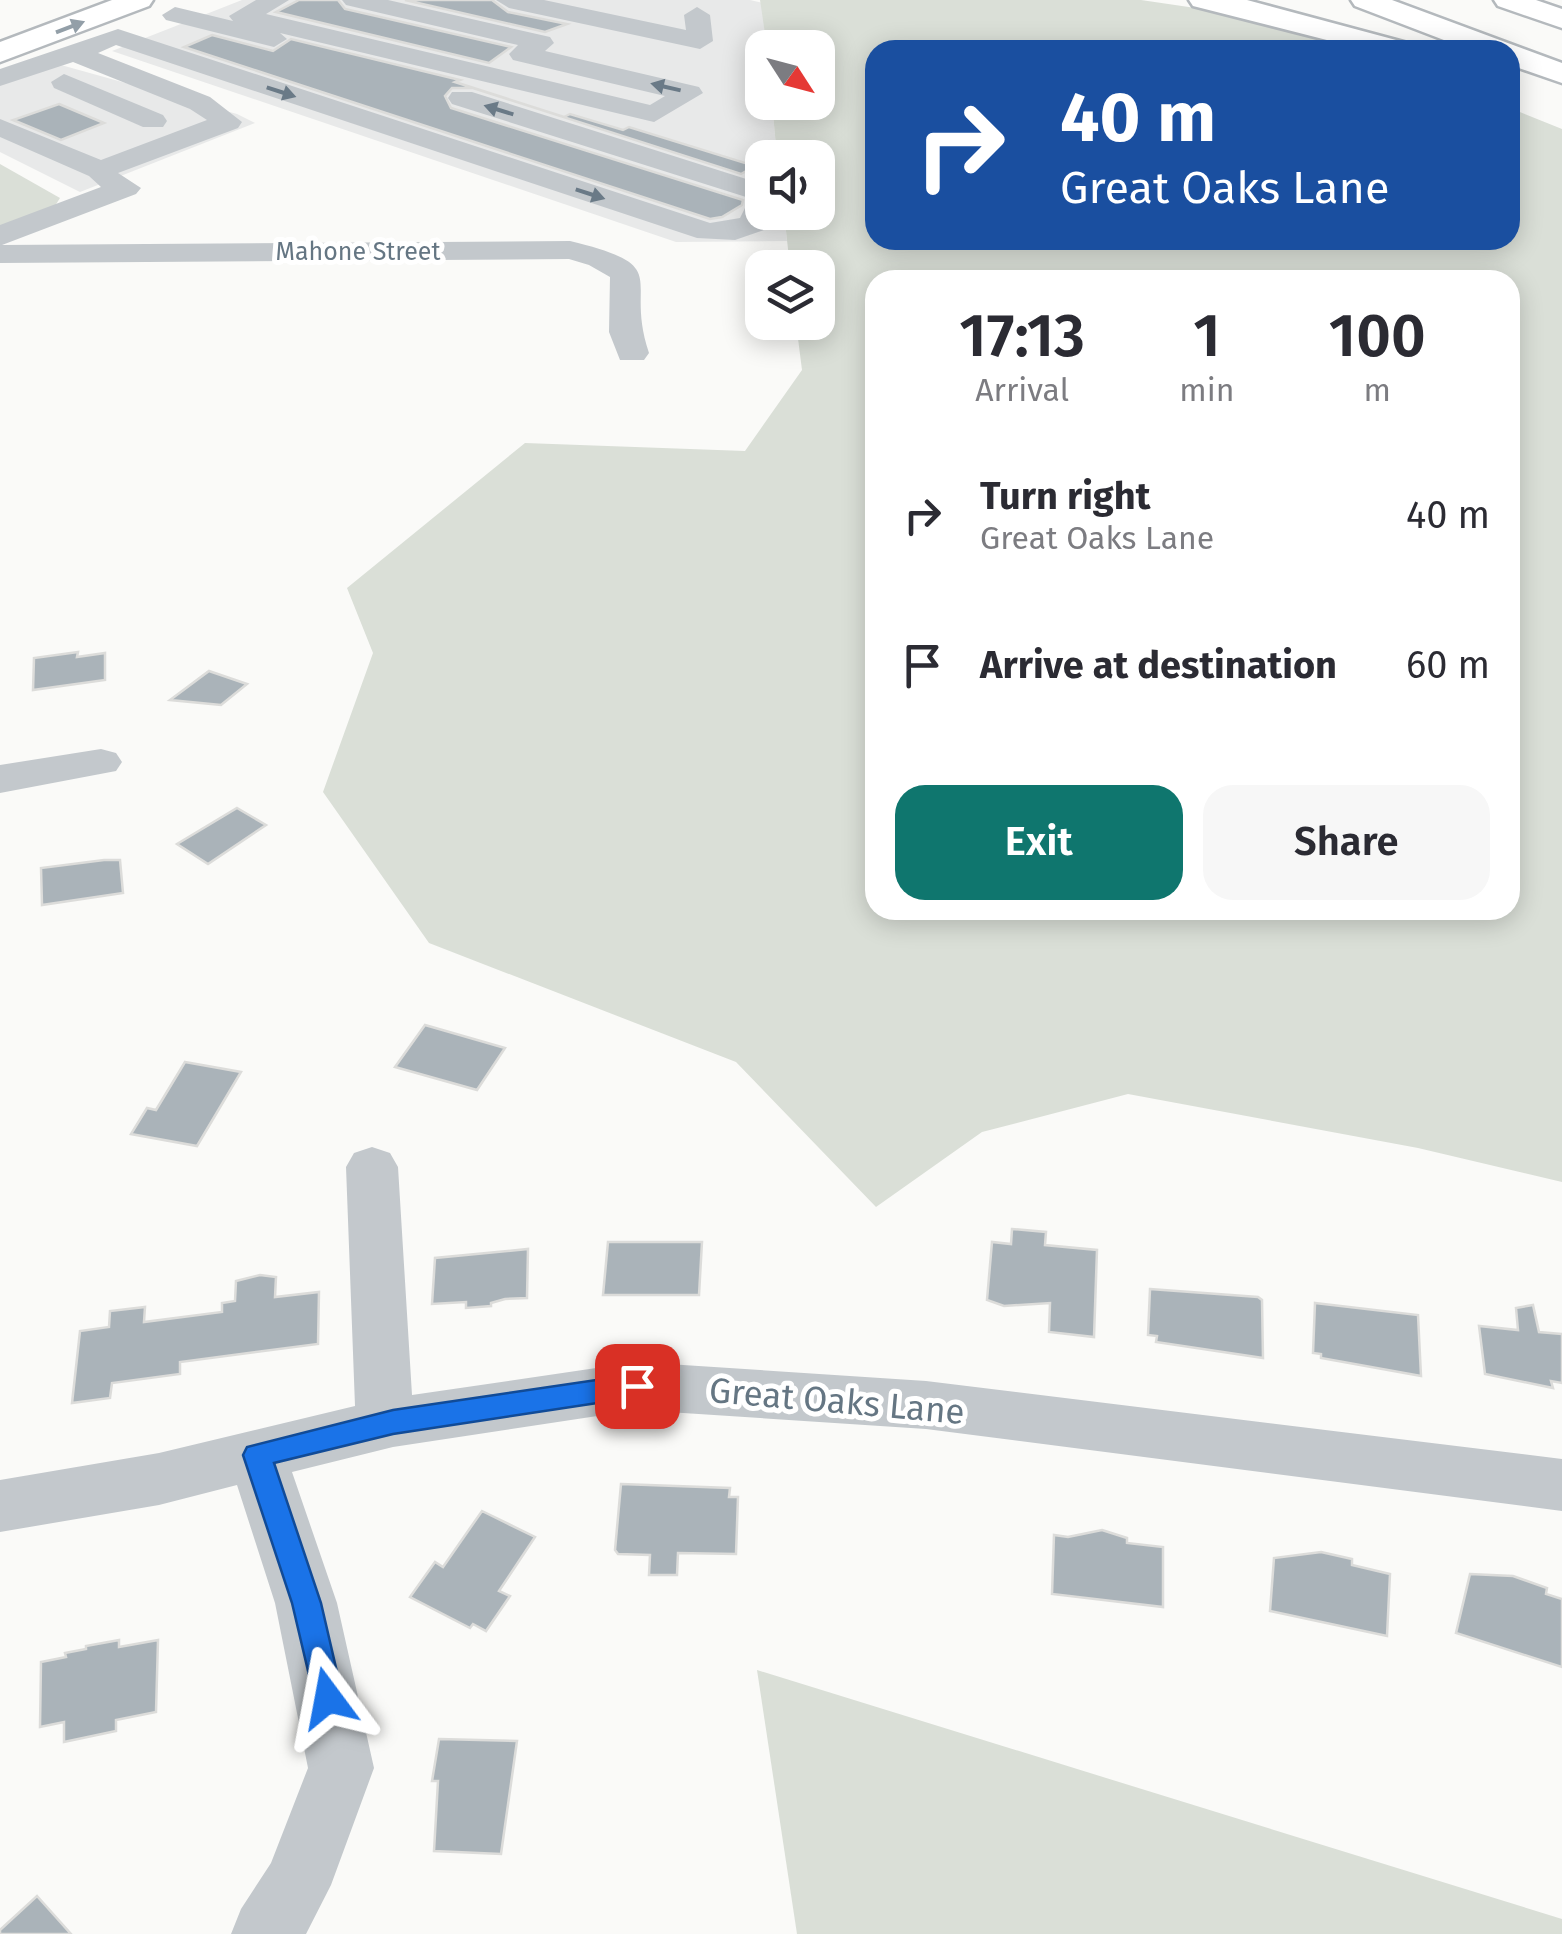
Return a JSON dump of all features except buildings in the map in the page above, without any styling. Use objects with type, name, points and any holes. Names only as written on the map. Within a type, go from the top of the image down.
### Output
[{"type":"highway","points":[[0,27],[70,0]]},
{"type":"highway","points":[[0,54],[139,0]]},
{"type":"highway","points":[[1203,0],[1264,12],[1364,40]]},
{"type":"highway","points":[[1365,0],[1471,40]]},
{"type":"highway","points":[[1508,0],[1562,19]]},
{"type":"highway","points":[[1520,58],[1562,74]]},
{"type":"street","points":[[355,0],[541,44],[485,74]]},
{"type":"street","points":[[509,0],[700,41],[697,15]]},
{"type":"street","points":[[0,78],[74,53],[128,41],[195,12],[745,198]]},
{"type":"street","points":[[188,62],[252,34],[279,13],[485,74],[654,114],[689,93],[522,54]]},
{"type":"street","points":[[128,41],[188,62],[745,199]]},
{"type":"street","points":[[222,47],[412,116],[708,232],[745,227]]},
{"type":"street","points":[[0,127],[100,170],[228,122],[200,102],[74,53]]},
{"type":"street","points":[[0,104],[104,65]]},
{"type":"street","points":[[61,81],[153,121]]},
{"type":"street","points":[[65,155],[200,102]]},
{"type":"street","points":[[0,236],[126,188],[100,176],[100,170]]},
{"type":"street","name":"Mahone Street","points":[[0,254],[570,250],[614,262],[624,270],[630,290],[622,321],[632,352]]},
{"type":"street","points":[[0,779],[101,762]]},
{"type":"street","points":[[372,1167],[385,1424]]},
{"type":"street","name":"Great Oaks Lane","points":[[0,1506],[159,1479],[385,1424],[637,1386],[926,1405],[1562,1485]]},
{"type":"street","points":[[257,1455],[306,1603],[342,1768],[297,1885],[266,1934]]},
{"type":"shaded area","points":[[242,0],[763,3],[765,30],[745,30],[745,120],[774,120],[775,140],[745,140],[745,230],[786,230],[787,241],[676,242],[112,51]]},
{"type":"shaded area","points":[[760,0],[1141,0],[1291,22],[1336,40],[865,40],[865,250],[1520,250],[1520,112],[1562,129],[1562,1182],[1418,1148],[1128,1094],[982,1132],[876,1207],[736,1062],[429,943],[323,792],[373,653],[347,588],[525,443],[745,451],[802,370],[798,340],[835,340],[835,250],[788,250],[786,230],[835,230],[835,140],[775,140],[774,120],[835,120],[835,30],[764,30]]},
{"type":"shaded area","points":[[61,65],[237,114],[255,123],[80,192],[0,152],[0,85]]},
{"type":"shaded area","points":[[0,164],[60,198],[53,209],[0,230]]},
{"type":"shaded area","points":[[757,1670],[1562,1919],[1562,1934],[797,1934]]},
{"type":"route","points":[[328,1698],[306,1603],[257,1455],[393,1422],[637,1386]]}]
